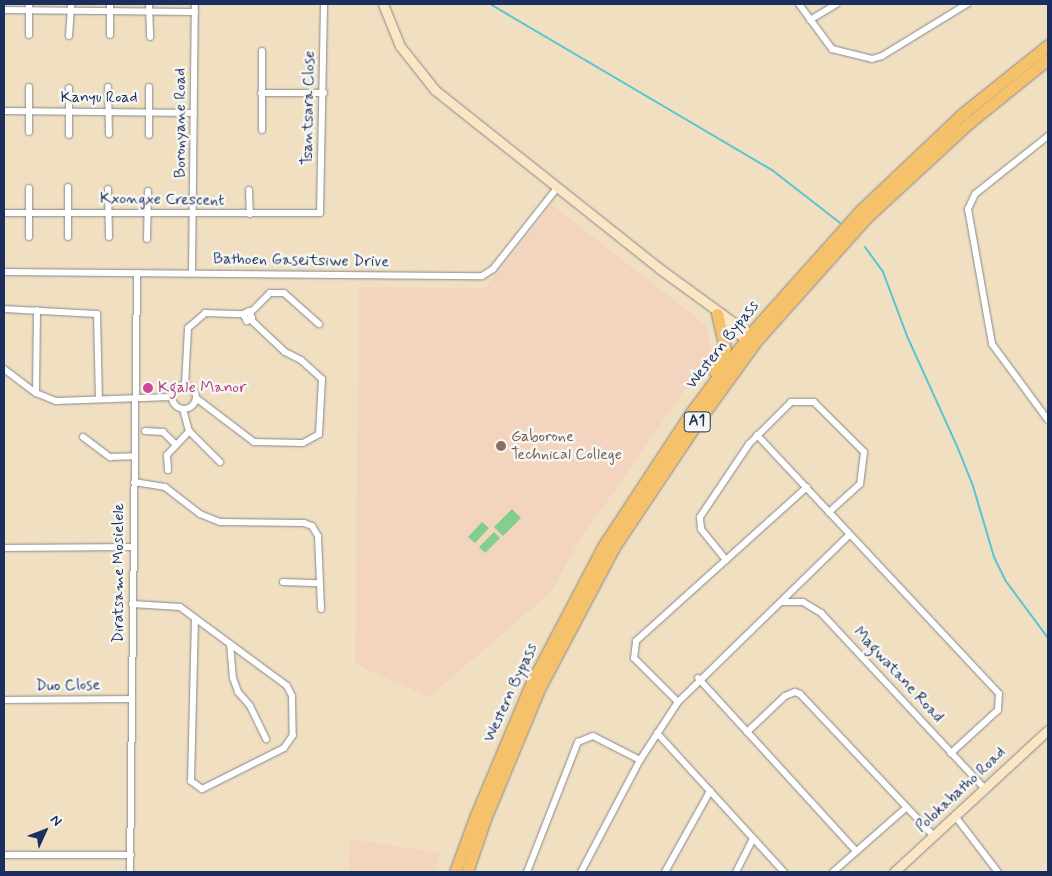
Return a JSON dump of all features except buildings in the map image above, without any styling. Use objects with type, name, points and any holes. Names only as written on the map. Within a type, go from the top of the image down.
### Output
[{"type":"highway","name":"Western Bypass","points":[[456,872],[476,815],[532,682],[604,545],[690,414],[752,340],[807,268],[874,197],[962,114],[1048,45]]},
{"type":"highway","name":"Western Bypass","points":[[467,872],[485,819],[540,687],[597,577],[667,465],[752,340],[867,217],[970,122],[1048,59]]},
{"type":"highway","points":[[690,414],[723,357],[725,339],[716,314]]},
{"type":"street","points":[[110,4],[110,35]]},
{"type":"street","name":"Boronyane Road","points":[[192,273],[195,214],[195,4]]},
{"type":"street","name":"Tsantsara Close","points":[[320,213],[324,93],[324,4]]},
{"type":"street","points":[[383,4],[400,46],[425,80],[557,188],[706,302],[752,340]]},
{"type":"street","points":[[799,4],[832,49],[872,59],[882,56],[967,4]]},
{"type":"street","points":[[810,20],[837,4]]},
{"type":"street","points":[[4,10],[29,7],[71,7],[110,11],[149,7],[195,12]]},
{"type":"street","points":[[29,7],[29,36]]},
{"type":"street","points":[[69,36],[71,7]]},
{"type":"street","points":[[149,7],[150,37]]},
{"type":"street","points":[[262,51],[262,130]]},
{"type":"street","points":[[29,87],[29,132]]},
{"type":"street","points":[[108,87],[109,134]]},
{"type":"street","points":[[149,87],[149,135]]},
{"type":"street","points":[[69,88],[69,135]]},
{"type":"street","points":[[261,93],[324,93]]},
{"type":"street","name":"Kanyu Road","points":[[4,111],[149,111],[194,113]]},
{"type":"street","points":[[1048,136],[971,198],[968,209],[989,335],[996,352],[1048,420]]},
{"type":"street","points":[[68,187],[68,237]]},
{"type":"street","points":[[29,188],[30,237]]},
{"type":"street","name":"Bathoen Gaseitsiwe Drive","points":[[4,272],[482,276],[493,269],[557,188]]},
{"type":"street","points":[[108,189],[109,237]]},
{"type":"street","points":[[249,190],[250,214]]},
{"type":"street","points":[[147,239],[148,191]]},
{"type":"street","name":"Kxongxe Crescent","points":[[4,213],[320,213]]},
{"type":"street","name":"Diratsame Mosielele","points":[[130,872],[132,547],[137,273]]},
{"type":"street","points":[[185,385],[188,328],[205,313],[243,314],[251,312],[270,293],[284,293],[319,324]]},
{"type":"street","points":[[706,302],[716,314],[752,340]]},
{"type":"street","points":[[4,309],[97,314],[99,399]]},
{"type":"street","points":[[36,393],[37,310]]},
{"type":"street","points":[[251,312],[251,320]]},
{"type":"street","points":[[185,385],[193,390],[196,398],[254,442],[303,443],[319,434],[322,379],[301,360],[285,352],[251,320],[245,320],[243,314]]},
{"type":"street","points":[[4,369],[36,393],[56,401],[172,397]]},
{"type":"street","points":[[185,385],[176,388],[172,397],[175,405],[183,409],[192,406],[196,398]]},
{"type":"street","points":[[726,560],[701,529],[700,517],[757,435],[788,404],[809,401],[864,452],[860,484],[830,512]]},
{"type":"street","points":[[183,409],[189,431],[220,462]]},
{"type":"street","points":[[145,431],[163,432],[176,445]]},
{"type":"street","points":[[168,470],[167,455],[189,431]]},
{"type":"street","points":[[757,435],[1000,698],[998,710],[951,753]]},
{"type":"street","points":[[83,437],[110,456],[134,456]]},
{"type":"street","points":[[134,482],[166,487],[200,514],[220,522],[304,523],[312,526],[318,536],[321,609]]},
{"type":"street","points":[[678,702],[634,658],[633,647],[806,487]]},
{"type":"street","points":[[581,872],[640,760],[678,702],[698,678],[781,602],[796,582],[848,535]]},
{"type":"street","points":[[4,548],[132,547]]},
{"type":"street","points":[[283,582],[319,582]]},
{"type":"street","name":"Magwatane Road","points":[[781,602],[804,602],[822,612],[984,789]]},
{"type":"street","points":[[132,604],[180,607],[288,686],[292,696],[293,735],[284,748],[202,789],[191,781],[195,619]]},
{"type":"street","points":[[230,644],[232,678],[238,692],[250,706],[266,739]]},
{"type":"street","points":[[698,678],[856,850]]},
{"type":"street","points":[[747,732],[785,696],[795,692],[800,694],[933,835]]},
{"type":"street","name":"Duo Close","points":[[4,700],[132,699]]},
{"type":"street","name":"Polokabatho Road","points":[[894,872],[1048,730]]},
{"type":"street","points":[[656,733],[784,872]]},
{"type":"street","points":[[527,872],[578,742],[593,736],[640,760]]},
{"type":"street","points":[[665,872],[710,791]]},
{"type":"street","points":[[833,872],[907,807]]},
{"type":"street","points":[[955,816],[998,872]]},
{"type":"street","points":[[736,872],[753,839]]},
{"type":"street","points":[[4,855],[131,855]]},
{"type":"shaded area","name":"Gaborone Technical College","points":[[552,205],[706,325],[711,352],[580,540],[551,592],[429,697],[355,664],[359,287],[484,289]]},
{"type":"shaded area","points":[[350,839],[441,853],[434,872],[349,872]]},
{"type":"green space","points":[[512,509],[521,518],[503,536],[494,527]]},
{"type":"green space","points":[[482,522],[489,528],[475,543],[468,537]]},
{"type":"green space","points":[[494,532],[500,538],[485,553],[479,547]]},
{"type":"waterway","points":[[490,4],[772,170],[840,223]]},
{"type":"waterway","points":[[865,247],[883,272],[907,336],[957,446],[973,486],[994,557],[1005,580],[1048,638]]},
{"type":"place","name":"Kgale Manor","points":[[148,388]]},
{"type":"place","name":"Gaborone Technical College","points":[[501,446]]}]
